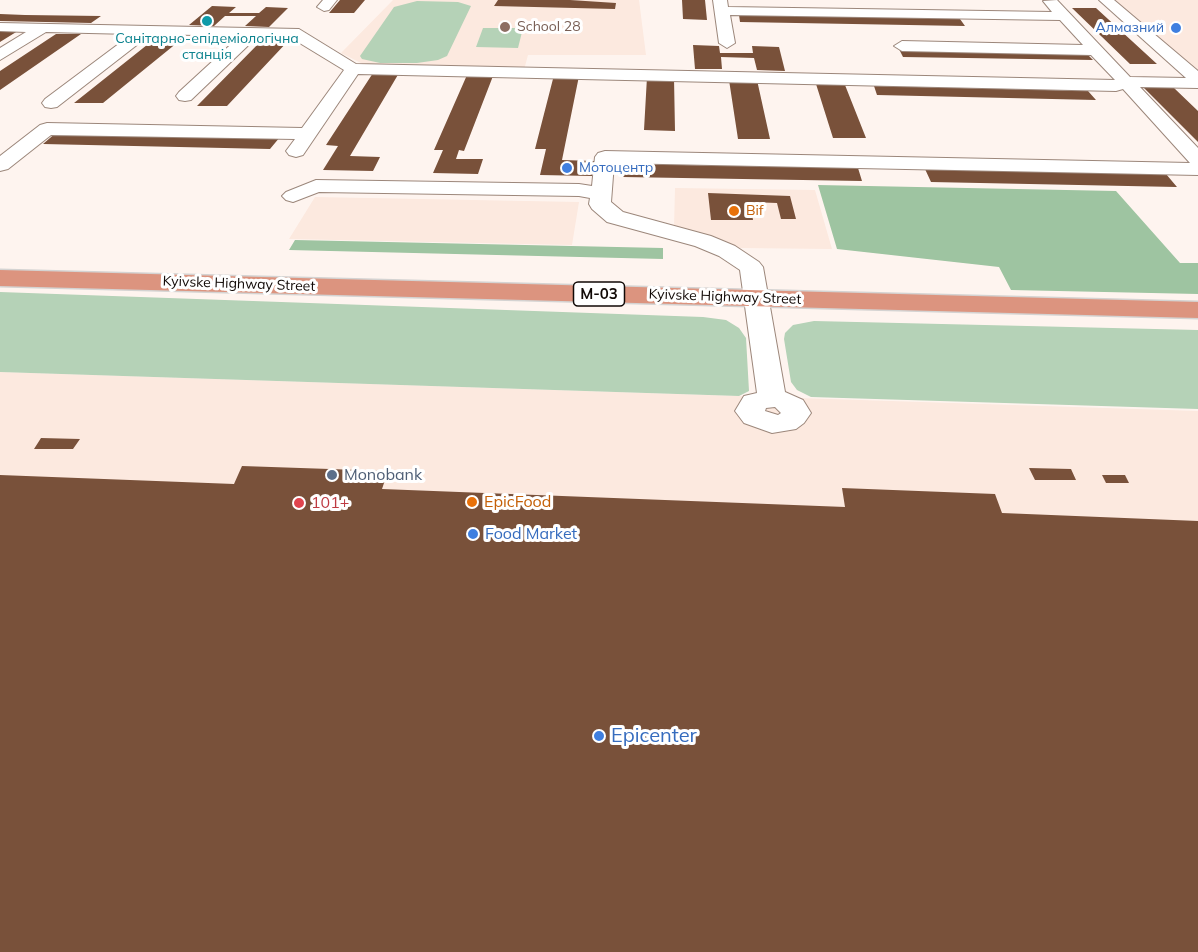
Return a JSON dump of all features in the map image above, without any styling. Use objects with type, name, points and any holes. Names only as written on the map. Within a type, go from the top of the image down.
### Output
[{"type":"highway","name":"Kyivske Highway Street","points":[[0,278],[1135,308],[1198,312]]},
{"type":"street","points":[[1047,1],[1076,8]]},
{"type":"street","points":[[0,27],[252,32],[304,27],[303,39],[354,69],[1116,86],[1126,82],[1198,81],[1190,65],[1110,3],[1076,8],[721,5],[727,43]]},
{"type":"street","points":[[1076,8],[1095,50],[1198,160]]},
{"type":"street","points":[[0,55],[43,28]]},
{"type":"street","points":[[51,103],[147,30]]},
{"type":"street","points":[[186,96],[252,32]]},
{"type":"street","points":[[902,46],[1095,50]]},
{"type":"street","points":[[296,152],[354,69]]},
{"type":"street","points":[[1,165],[47,129],[308,134]]},
{"type":"street","points":[[0,146],[24,147]]},
{"type":"street","points":[[772,398],[752,267],[733,249],[706,237],[657,230],[615,217],[600,204],[605,157],[1198,169]]},
{"type":"street","points":[[293,196],[316,186],[579,190],[601,194]]},
{"type":"shaded area","name":"School 28","points":[[393,0],[639,0],[646,55],[528,55],[524,70],[367,66],[341,53]]},
{"type":"shaded area","name":"Алмазний","points":[[1115,0],[1198,0],[1198,71],[1189,64]]},
{"type":"shaded area","points":[[675,188],[815,190],[832,249],[740,248],[699,232],[674,228]]},
{"type":"shaded area","points":[[315,197],[579,202],[572,245],[289,239]]},
{"type":"shaded area","name":"Epicenter","points":[[0,372],[1198,411],[1198,952],[0,952]]},
{"type":"green space","points":[[417,1],[458,2],[471,6],[447,56],[438,60],[417,63],[380,63],[362,59],[360,56],[394,7]]},
{"type":"green space","points":[[483,28],[523,28],[518,48],[476,47]]},
{"type":"green space","points":[[818,185],[1116,191],[1180,263],[1198,263],[1198,294],[1011,290],[999,267],[837,249]]},
{"type":"green space","points":[[295,240],[663,248],[663,259],[289,250]]},
{"type":"green space","points":[[0,292],[703,317],[726,320],[739,328],[746,338],[749,391],[739,396],[0,372]]},
{"type":"green space","points":[[814,321],[1198,330],[1198,409],[811,397],[797,390],[791,382],[784,339],[785,333],[793,325]]},
{"type":"building","points":[[340,0],[365,0],[354,13],[329,13]]},
{"type":"building","points":[[498,0],[570,0],[616,3],[615,9],[494,6]]},
{"type":"building","points":[[682,0],[705,0],[707,20],[683,19]]},
{"type":"building","name":"Санітарно-епідеміологічна станція","points":[[212,6],[236,7],[229,13],[259,13],[266,7],[288,8],[269,27],[245,26],[256,16],[225,16],[214,26],[189,25]]},
{"type":"building","points":[[1072,8],[1096,8],[1157,64],[1130,64]]},
{"type":"building","points":[[0,14],[101,16],[91,23],[0,21]]},
{"type":"building","points":[[739,15],[960,19],[965,26],[740,22]]},
{"type":"building","points":[[0,29],[21,29],[0,42]]},
{"type":"building","points":[[56,34],[81,34],[0,90],[0,71]]},
{"type":"building","points":[[157,37],[183,38],[103,103],[74,103]]},
{"type":"building","points":[[263,39],[289,40],[227,106],[197,106]]},
{"type":"building","points":[[693,45],[719,46],[720,53],[753,53],[752,46],[779,47],[785,71],[757,70],[754,58],[721,57],[722,69],[695,69]]},
{"type":"building","points":[[899,49],[1085,52],[1093,60],[903,57]]},
{"type":"building","points":[[373,73],[399,73],[350,156],[380,157],[373,171],[323,170],[338,146],[326,145]]},
{"type":"building","points":[[467,75],[493,76],[464,151],[459,150],[456,159],[483,159],[478,174],[433,173],[443,150],[434,150]]},
{"type":"building","points":[[554,75],[579,76],[562,160],[594,161],[592,176],[540,175],[546,149],[535,149]]},
{"type":"building","points":[[647,77],[674,78],[675,131],[644,130]]},
{"type":"building","points":[[729,80],[757,80],[770,139],[738,139]]},
{"type":"building","points":[[816,84],[845,85],[866,138],[833,138]]},
{"type":"building","points":[[874,86],[1088,91],[1096,100],[877,95]]},
{"type":"building","points":[[1144,88],[1174,88],[1198,111],[1198,142]]},
{"type":"building","points":[[57,132],[280,137],[270,149],[43,144]]},
{"type":"building","points":[[624,164],[858,168],[862,181],[623,177]]},
{"type":"building","points":[[925,169],[1166,174],[1177,187],[931,182]]},
{"type":"building","points":[[708,193],[790,196],[796,219],[781,219],[777,203],[750,202],[753,220],[711,220]]},
{"type":"building","points":[[41,438],[80,439],[73,449],[34,449]]},
{"type":"building","name":"Epicenter","points":[[242,466],[388,471],[382,489],[845,507],[842,488],[995,494],[1002,513],[1198,521],[1198,952],[0,952],[0,475],[234,484]]},
{"type":"building","points":[[1029,468],[1071,469],[1076,480],[1035,480]]},
{"type":"building","points":[[1102,475],[1125,475],[1129,483],[1106,483]]},
{"type":"place","name":"Санітарно-епідеміологічна станція","points":[[207,21]]},
{"type":"place","name":"School 28","points":[[505,27]]},
{"type":"place","name":"Алмазний","points":[[1176,28]]},
{"type":"place","name":"Мотоцентр","points":[[567,168]]},
{"type":"place","name":"Bif","points":[[734,211]]},
{"type":"place","name":"Monobank","points":[[332,475]]},
{"type":"place","name":"EpicFood","points":[[472,502]]},
{"type":"place","name":"101+","points":[[299,503]]},
{"type":"place","name":"Food Market","points":[[473,534]]},
{"type":"place","name":"Epicenter","points":[[599,736]]}]
